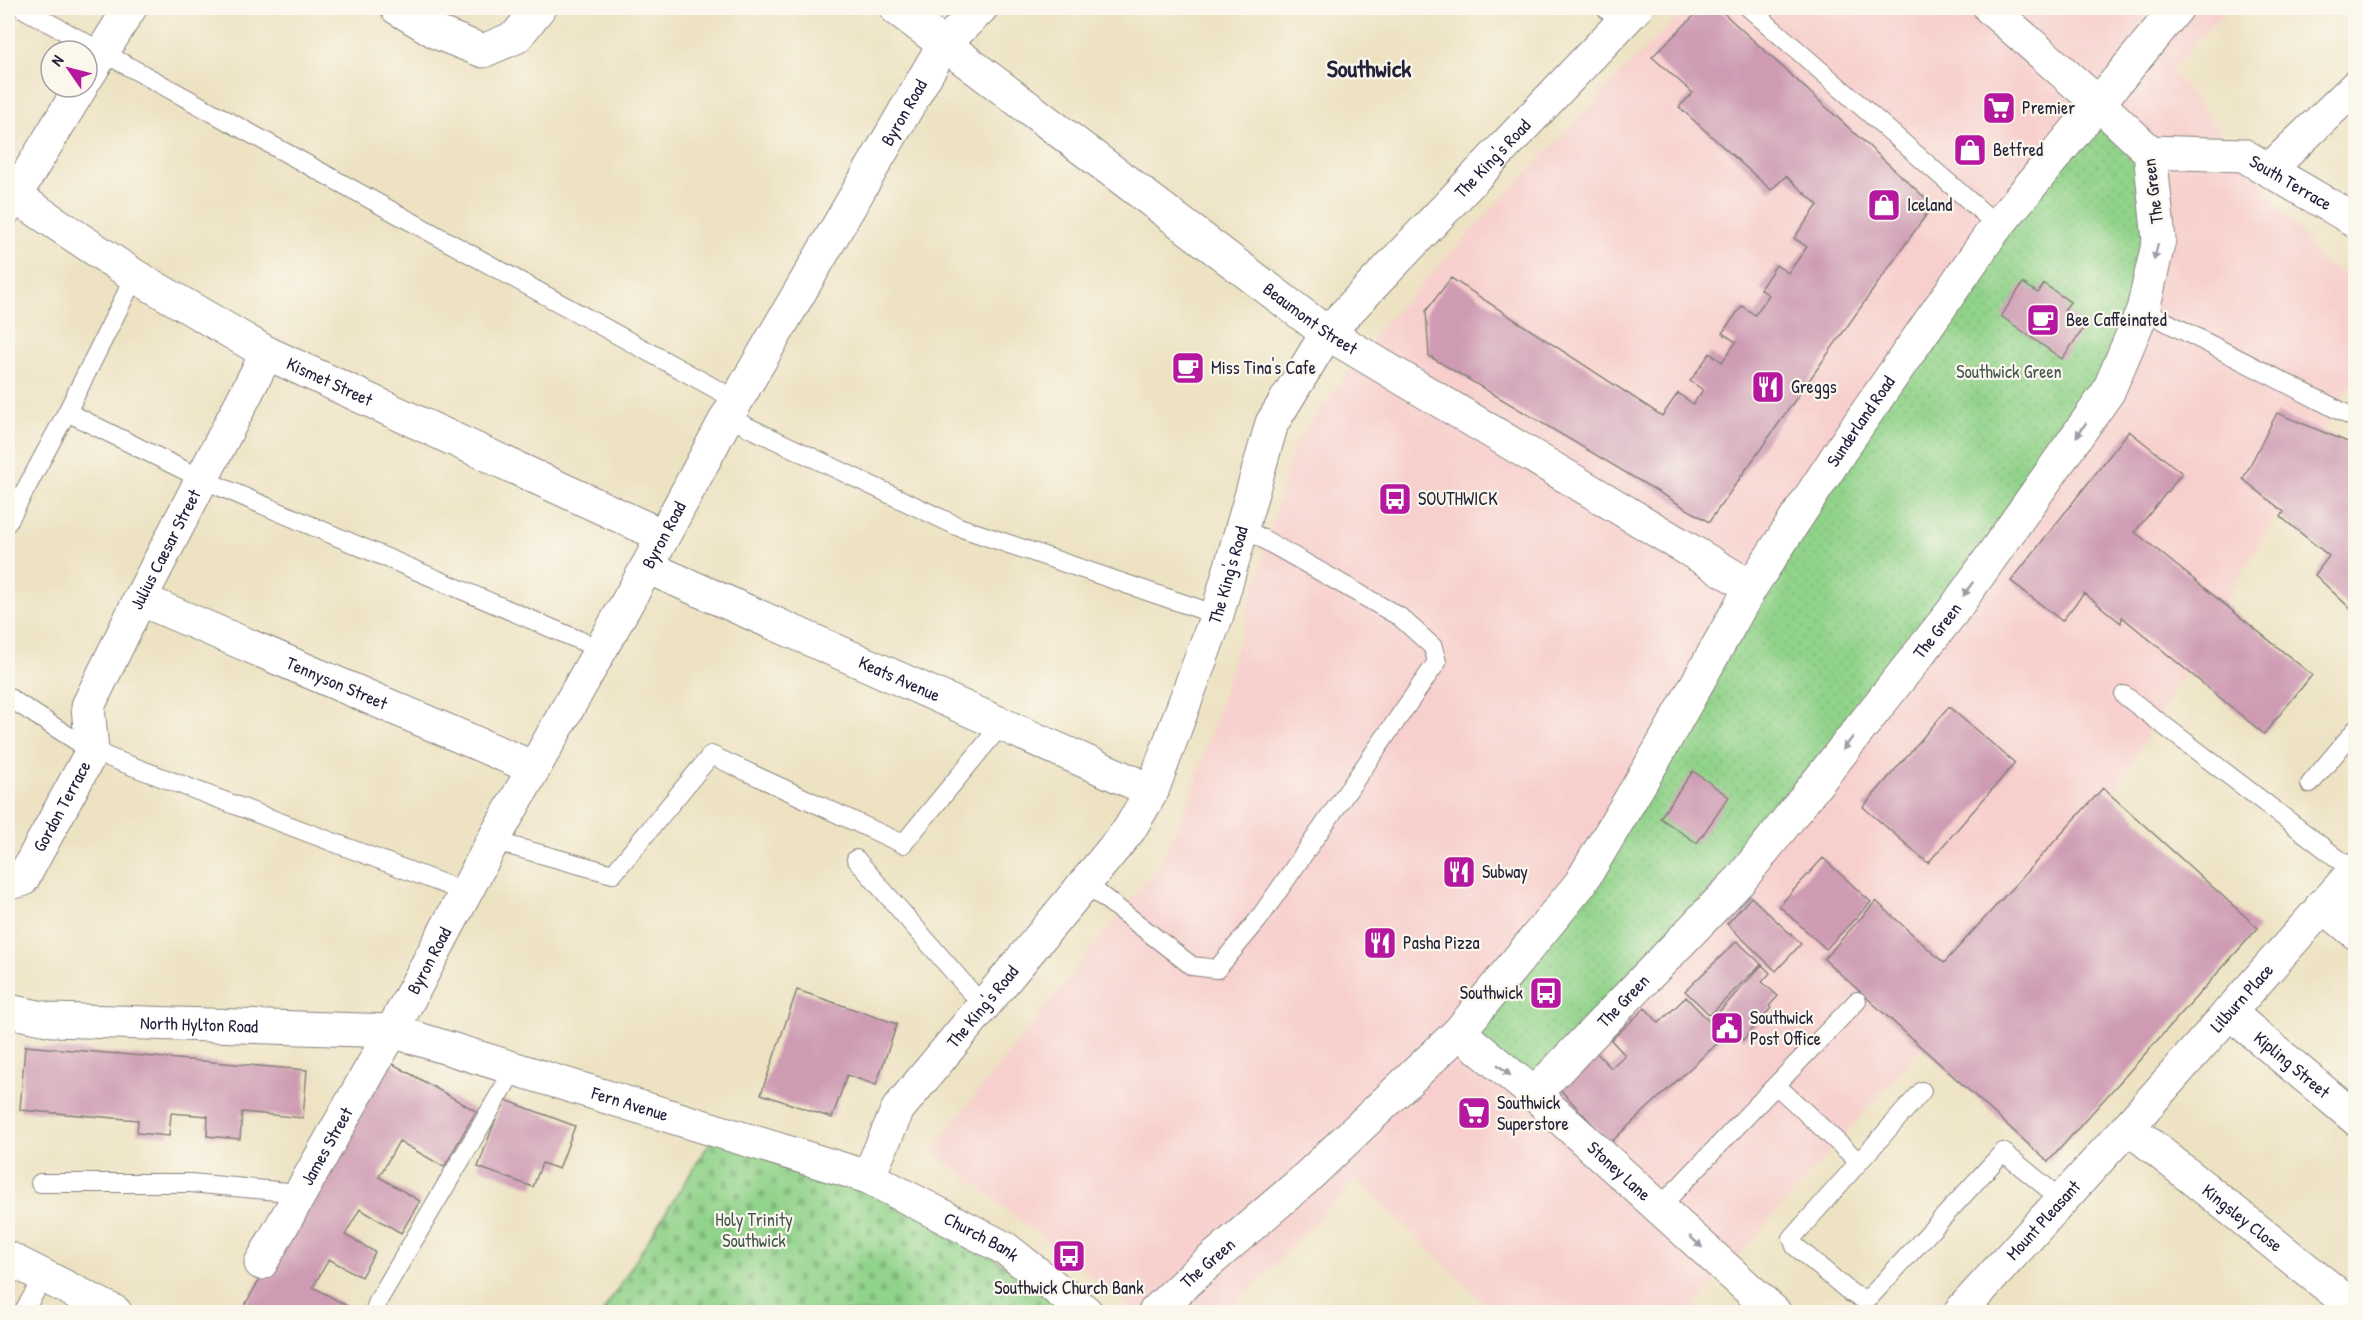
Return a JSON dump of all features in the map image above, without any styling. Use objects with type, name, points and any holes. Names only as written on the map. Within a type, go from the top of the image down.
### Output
[{"type":"street","points":[[99,58],[130,8]]},
{"type":"street","points":[[397,8],[438,33],[483,51],[516,37],[539,8]]},
{"type":"street","name":"Beaumont Street","points":[[896,8],[1327,333],[1751,587]]},
{"type":"street","name":"Byron Road","points":[[392,1031],[465,892],[647,567],[732,409],[944,44],[981,8]]},
{"type":"street","name":"The Green","points":[[1534,1094],[1740,879],[1953,610],[2108,392],[2143,310],[2159,240],[2150,153],[1990,8]]},
{"type":"street","name":"Sunderland Road","points":[[1658,753],[1751,587],[1849,438],[1998,226],[2177,8]]},
{"type":"street","name":"The King's Road","points":[[868,1177],[898,1109],[1129,830],[1152,790],[1217,615],[1272,423],[1327,333],[1621,13]]},
{"type":"street","points":[[2269,170],[2355,86]]},
{"type":"street","points":[[11,201],[74,99]]},
{"type":"street","name":"South Terrace","points":[[2150,153],[2243,154],[2355,222]]},
{"type":"street","name":"Kismet Street","points":[[11,201],[267,353],[663,536]]},
{"type":"street","name":"Julius Caesar Street","points":[[92,751],[88,706],[140,599],[267,353]]},
{"type":"street","name":"Keats Avenue","points":[[647,567],[1152,790]]},
{"type":"street","name":"Tennyson Street","points":[[140,599],[534,768]]},
{"type":"street","name":"Gordon Terrace","points":[[8,883],[22,880],[92,751]]},
{"type":"street","name":"The Green","points":[[1155,1312],[1303,1180],[1459,1032],[1580,884],[1658,753]]},
{"type":"street","name":"Lilburn Place","points":[[2128,1127],[2355,870]]},
{"type":"street","points":[[2322,905],[2355,933]]},
{"type":"street","name":"North Hylton Road","points":[[8,1011],[53,1020],[392,1031]]},
{"type":"street","name":"Kipling Street","points":[[2229,1012],[2355,1119]]},
{"type":"street","name":"Fern Avenue","points":[[392,1031],[868,1177]]},
{"type":"street","name":"James Street","points":[[261,1263],[392,1031]]},
{"type":"street","name":"Stoney Lane","points":[[1459,1032],[1534,1094],[1774,1312]]},
{"type":"street","name":"Mount Pleasant","points":[[1960,1312],[2128,1127]]},
{"type":"street","name":"Kingsley Close","points":[[2128,1127],[2355,1309]]},
{"type":"street","name":"Church Bank","points":[[868,1177],[1006,1249],[1086,1312]]},
{"type":"street","points":[[8,1258],[115,1312]]},
{"type":"lane","points":[[22,8],[62,39]]},
{"type":"lane","points":[[1749,8],[1998,226]]},
{"type":"lane","points":[[99,67],[732,409],[959,527],[1217,615]]},
{"type":"lane","points":[[8,522],[67,412],[135,276]]},
{"type":"lane","points":[[2143,310],[2355,419]]},
{"type":"lane","points":[[67,412],[202,479],[600,649]]},
{"type":"lane","points":[[1085,883],[1192,966],[1218,969],[1264,910],[1437,662],[1433,647],[1400,617],[1242,526]]},
{"type":"lane","points":[[2124,695],[2355,870]]},
{"type":"lane","points":[[8,697],[92,751],[465,892]]},
{"type":"lane","points":[[493,842],[614,874],[711,755],[903,844],[1002,724]]},
{"type":"lane","points":[[2310,784],[2355,729]]},
{"type":"lane","points":[[855,859],[983,1006]]},
{"type":"lane","points":[[1659,1208],[1857,1001]]},
{"type":"lane","points":[[374,1312],[379,1299],[428,1213],[515,1068]]},
{"type":"lane","points":[[1776,1085],[1859,1162]]},
{"type":"lane","points":[[1922,1091],[1792,1238],[1795,1246],[1851,1293],[1861,1298],[1870,1297],[2003,1152],[2062,1200]]},
{"type":"lane","points":[[40,1183],[190,1183],[300,1193]]},
{"type":"lane","points":[[22,1312],[44,1277]]},
{"type":"shaded area","points":[[1687,8],[2228,8],[2171,70],[2327,266],[2355,279],[2355,378],[2054,896],[1689,1312],[1493,1312],[1357,1179],[1228,1312],[1136,1312],[932,1150],[1160,863],[1193,791],[1246,618],[1294,445],[1382,326],[1625,69]]},
{"type":"green space","name":"Southwick Green","points":[[2098,103],[2150,152],[2143,310],[1953,611],[1534,1094],[1459,1032],[1580,884],[1751,587]]},
{"type":"green space","name":"Holy Trinity Southwick","points":[[717,1131],[868,1177],[1077,1312],[603,1312]]},
{"type":"building","points":[[1702,8],[1718,8],[1933,205],[1709,522],[1429,356],[1426,311],[1451,278],[1662,416],[1678,393],[1693,404],[1703,390],[1690,381],[1710,353],[1722,362],[1736,342],[1722,333],[1742,306],[1755,315],[1769,295],[1760,289],[1776,265],[1788,273],[1807,247],[1794,238],[1818,205],[1786,176],[1771,190],[1679,107],[1693,93],[1652,57]]},
{"type":"building","name":"Bee Caffeinated","points":[[2023,283],[2038,293],[2044,284],[2070,302],[2064,310],[2086,325],[2062,359],[2001,316]]},
{"type":"building","points":[[2277,413],[2355,445],[2355,608],[2353,611],[2315,575],[2329,556],[2281,517],[2284,512],[2243,479]]},
{"type":"building","points":[[2129,431],[2182,473],[2135,532],[2312,675],[2264,734],[2122,617],[2121,623],[2084,593],[2062,621],[2011,581]]},
{"type":"building","points":[[1949,707],[2015,763],[1928,863],[1863,807]]},
{"type":"building","points":[[1693,771],[1729,797],[1697,843],[1660,818]]},
{"type":"building","points":[[2103,788],[2258,928],[2048,1162],[1824,959],[1876,901],[1944,963]]},
{"type":"building","points":[[1823,858],[1871,902],[1826,949],[1779,906]]},
{"type":"building","points":[[1751,897],[1801,944],[1776,971],[1727,924]]},
{"type":"building","points":[[1737,941],[1761,964],[1710,1015],[1685,991]]},
{"type":"building","points":[[1762,965],[1770,973],[1762,982],[1778,996],[1769,1006],[1771,1008],[1743,1040],[1716,1015]]},
{"type":"building","points":[[797,990],[897,1024],[876,1085],[847,1075],[832,1118],[761,1094]]},
{"type":"building","points":[[1686,997],[1724,1037],[1610,1143],[1557,1086],[1595,1051],[1611,1068],[1625,1055],[1611,1040],[1645,1008],[1659,1023]]},
{"type":"building","points":[[25,1046],[307,1070],[303,1118],[242,1112],[240,1139],[207,1136],[208,1116],[171,1113],[169,1136],[137,1133],[138,1120],[20,1110]]},
{"type":"building","points":[[386,1060],[476,1111],[444,1167],[399,1141],[379,1177],[420,1201],[401,1233],[360,1209],[345,1235],[375,1252],[361,1277],[329,1259],[313,1287],[358,1312],[305,1312],[295,1307],[292,1312],[242,1310]]},
{"type":"building","points":[[503,1099],[575,1126],[559,1169],[542,1163],[533,1187],[478,1167]]},
{"type":"place","name":"Premier","points":[[1999,108]]},
{"type":"place","name":"Betfred","points":[[1970,150]]},
{"type":"place","name":"Iceland","points":[[1884,205]]},
{"type":"place","name":"Bee Caffeinated","points":[[2043,320]]},
{"type":"place","name":"Miss Tina's Cafe","points":[[1188,368]]},
{"type":"place","name":"Greggs","points":[[1768,387]]},
{"type":"place","name":"SOUTHWICK","points":[[1395,499]]},
{"type":"place","name":"Subway","points":[[1459,872]]},
{"type":"place","name":"Pasha Pizza","points":[[1380,943]]},
{"type":"place","name":"Southwick","points":[[1546,993]]},
{"type":"place","name":"Southwick Post Office","points":[[1727,1028]]},
{"type":"place","name":"Southwick Superstore","points":[[1474,1113]]},
{"type":"place","name":"Southwick Church Bank","points":[[1069,1256]]},
{"type":"district","name":"Southwick","points":[[1369,69]]}]
